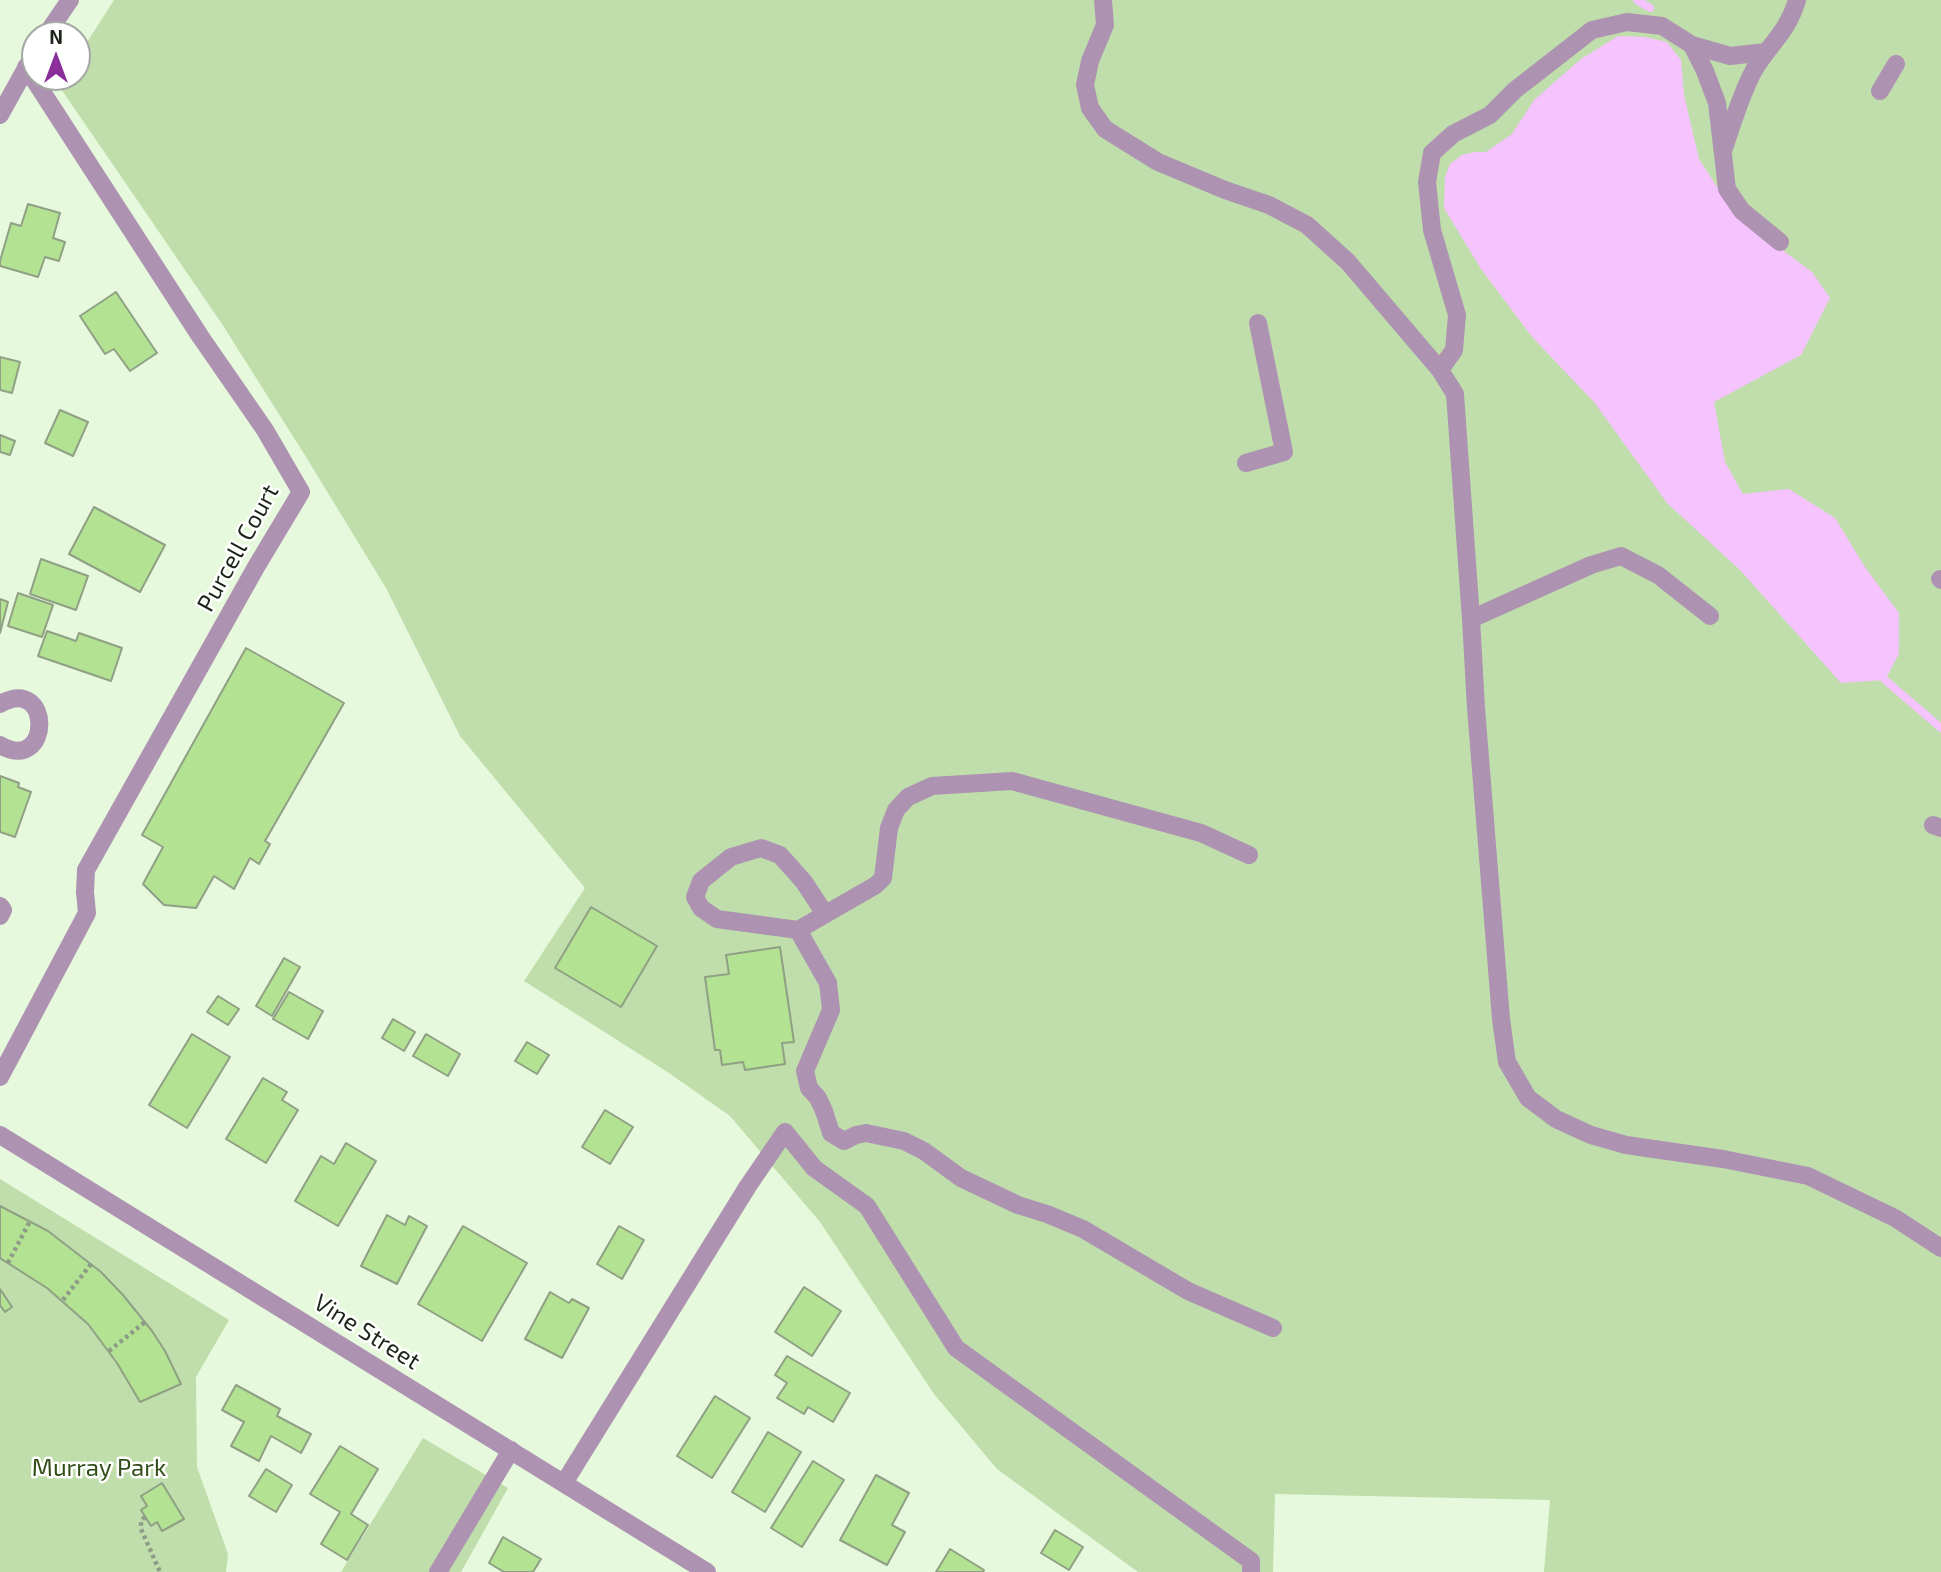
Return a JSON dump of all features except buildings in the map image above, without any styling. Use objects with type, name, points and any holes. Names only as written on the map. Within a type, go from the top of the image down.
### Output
[{"type":"street","points":[[56,21],[71,0]]},
{"type":"street","points":[[1102,0],[1105,25],[1090,61],[1085,85],[1090,108],[1105,128],[1158,162],[1269,205],[1307,225],[1348,262],[1440,370],[1455,394],[1476,708],[1501,1019],[1507,1062],[1528,1098],[1556,1118],[1591,1135],[1626,1145],[1723,1159],[1808,1176],[1895,1218],[1941,1248]]},
{"type":"street","points":[[1723,151],[1753,72],[1782,34],[1797,0]]},
{"type":"street","points":[[1440,370],[1454,350],[1457,315],[1432,230],[1427,182],[1432,153],[1453,134],[1490,115],[1515,90],[1592,30],[1627,22],[1662,26],[1692,45],[1730,56],[1766,52]]},
{"type":"street","points":[[1692,45],[1717,103],[1727,189],[1742,211],[1780,242]]},
{"type":"street","points":[[1880,91],[1896,64]]},
{"type":"street","points":[[0,116],[21,77]]},
{"type":"street","name":"Purcell Court","points":[[0,1077],[87,914],[86,870],[301,492],[265,430],[200,336],[49,91]]},
{"type":"street","points":[[1246,463],[1284,452],[1258,323]]},
{"type":"street","points":[[1471,619],[1591,565],[1621,556],[1658,575],[1710,616]]},
{"type":"street","points":[[0,704],[8,699],[25,701],[37,711],[41,727],[39,735],[27,748],[18,750],[0,745]]},
{"type":"street","points":[[825,914],[780,855],[761,848],[731,857],[701,881],[695,897],[701,908],[718,919],[798,930],[876,885],[883,878],[889,828],[896,810],[908,797],[932,786],[1012,781],[1201,833],[1249,855]]},
{"type":"street","points":[[0,906],[3,910],[0,916]]},
{"type":"street","points":[[798,930],[828,983],[831,1010],[805,1071],[808,1088],[818,1098],[831,1133],[844,1141],[866,1133],[904,1141],[924,1150],[961,1178],[1018,1205],[1083,1229],[1188,1291],[1273,1328]]},
{"type":"street","points":[[564,1483],[748,1186],[785,1132],[814,1168],[867,1206],[956,1348],[1251,1561],[1251,1572]]},
{"type":"street","name":"Vine Street","points":[[0,1135],[707,1572]]},
{"type":"street","points":[[438,1572],[511,1450]]},
{"type":"path","points":[[8,1263],[30,1221]]},
{"type":"path","points":[[63,1300],[91,1264]]},
{"type":"path","points":[[108,1351],[145,1322]]},
{"type":"path","points":[[145,1517],[141,1521],[141,1530],[159,1572]]},
{"type":"green space","points":[[114,0],[1941,0],[1941,1572],[1544,1572],[1550,1500],[1275,1494],[1273,1572],[1138,1572],[997,1469],[934,1394],[820,1222],[730,1116],[669,1073],[524,981],[585,888],[460,736],[386,588],[306,457],[222,324],[62,91],[91,91],[91,36]]},
{"type":"green space","name":"Murray Park","points":[[0,1179],[229,1320],[196,1377],[197,1467],[228,1554],[226,1572],[0,1572]]},
{"type":"green space","points":[[423,1438],[508,1488],[461,1572],[341,1572]]},
{"type":"shaded area","points":[[1618,36],[1645,37],[1667,42],[1681,60],[1684,95],[1699,159],[1725,199],[1769,240],[1812,272],[1830,298],[1801,355],[1714,402],[1725,462],[1743,494],[1789,489],[1835,518],[1865,567],[1899,613],[1899,654],[1885,680],[1841,683],[1740,570],[1667,503],[1594,402],[1533,338],[1481,269],[1444,208],[1445,177],[1450,164],[1462,155],[1486,152],[1512,134],[1534,100],[1581,59]]},
{"type":"waterway","points":[[1637,0],[1650,8]]},
{"type":"waterway","points":[[1885,680],[1941,728]]}]
